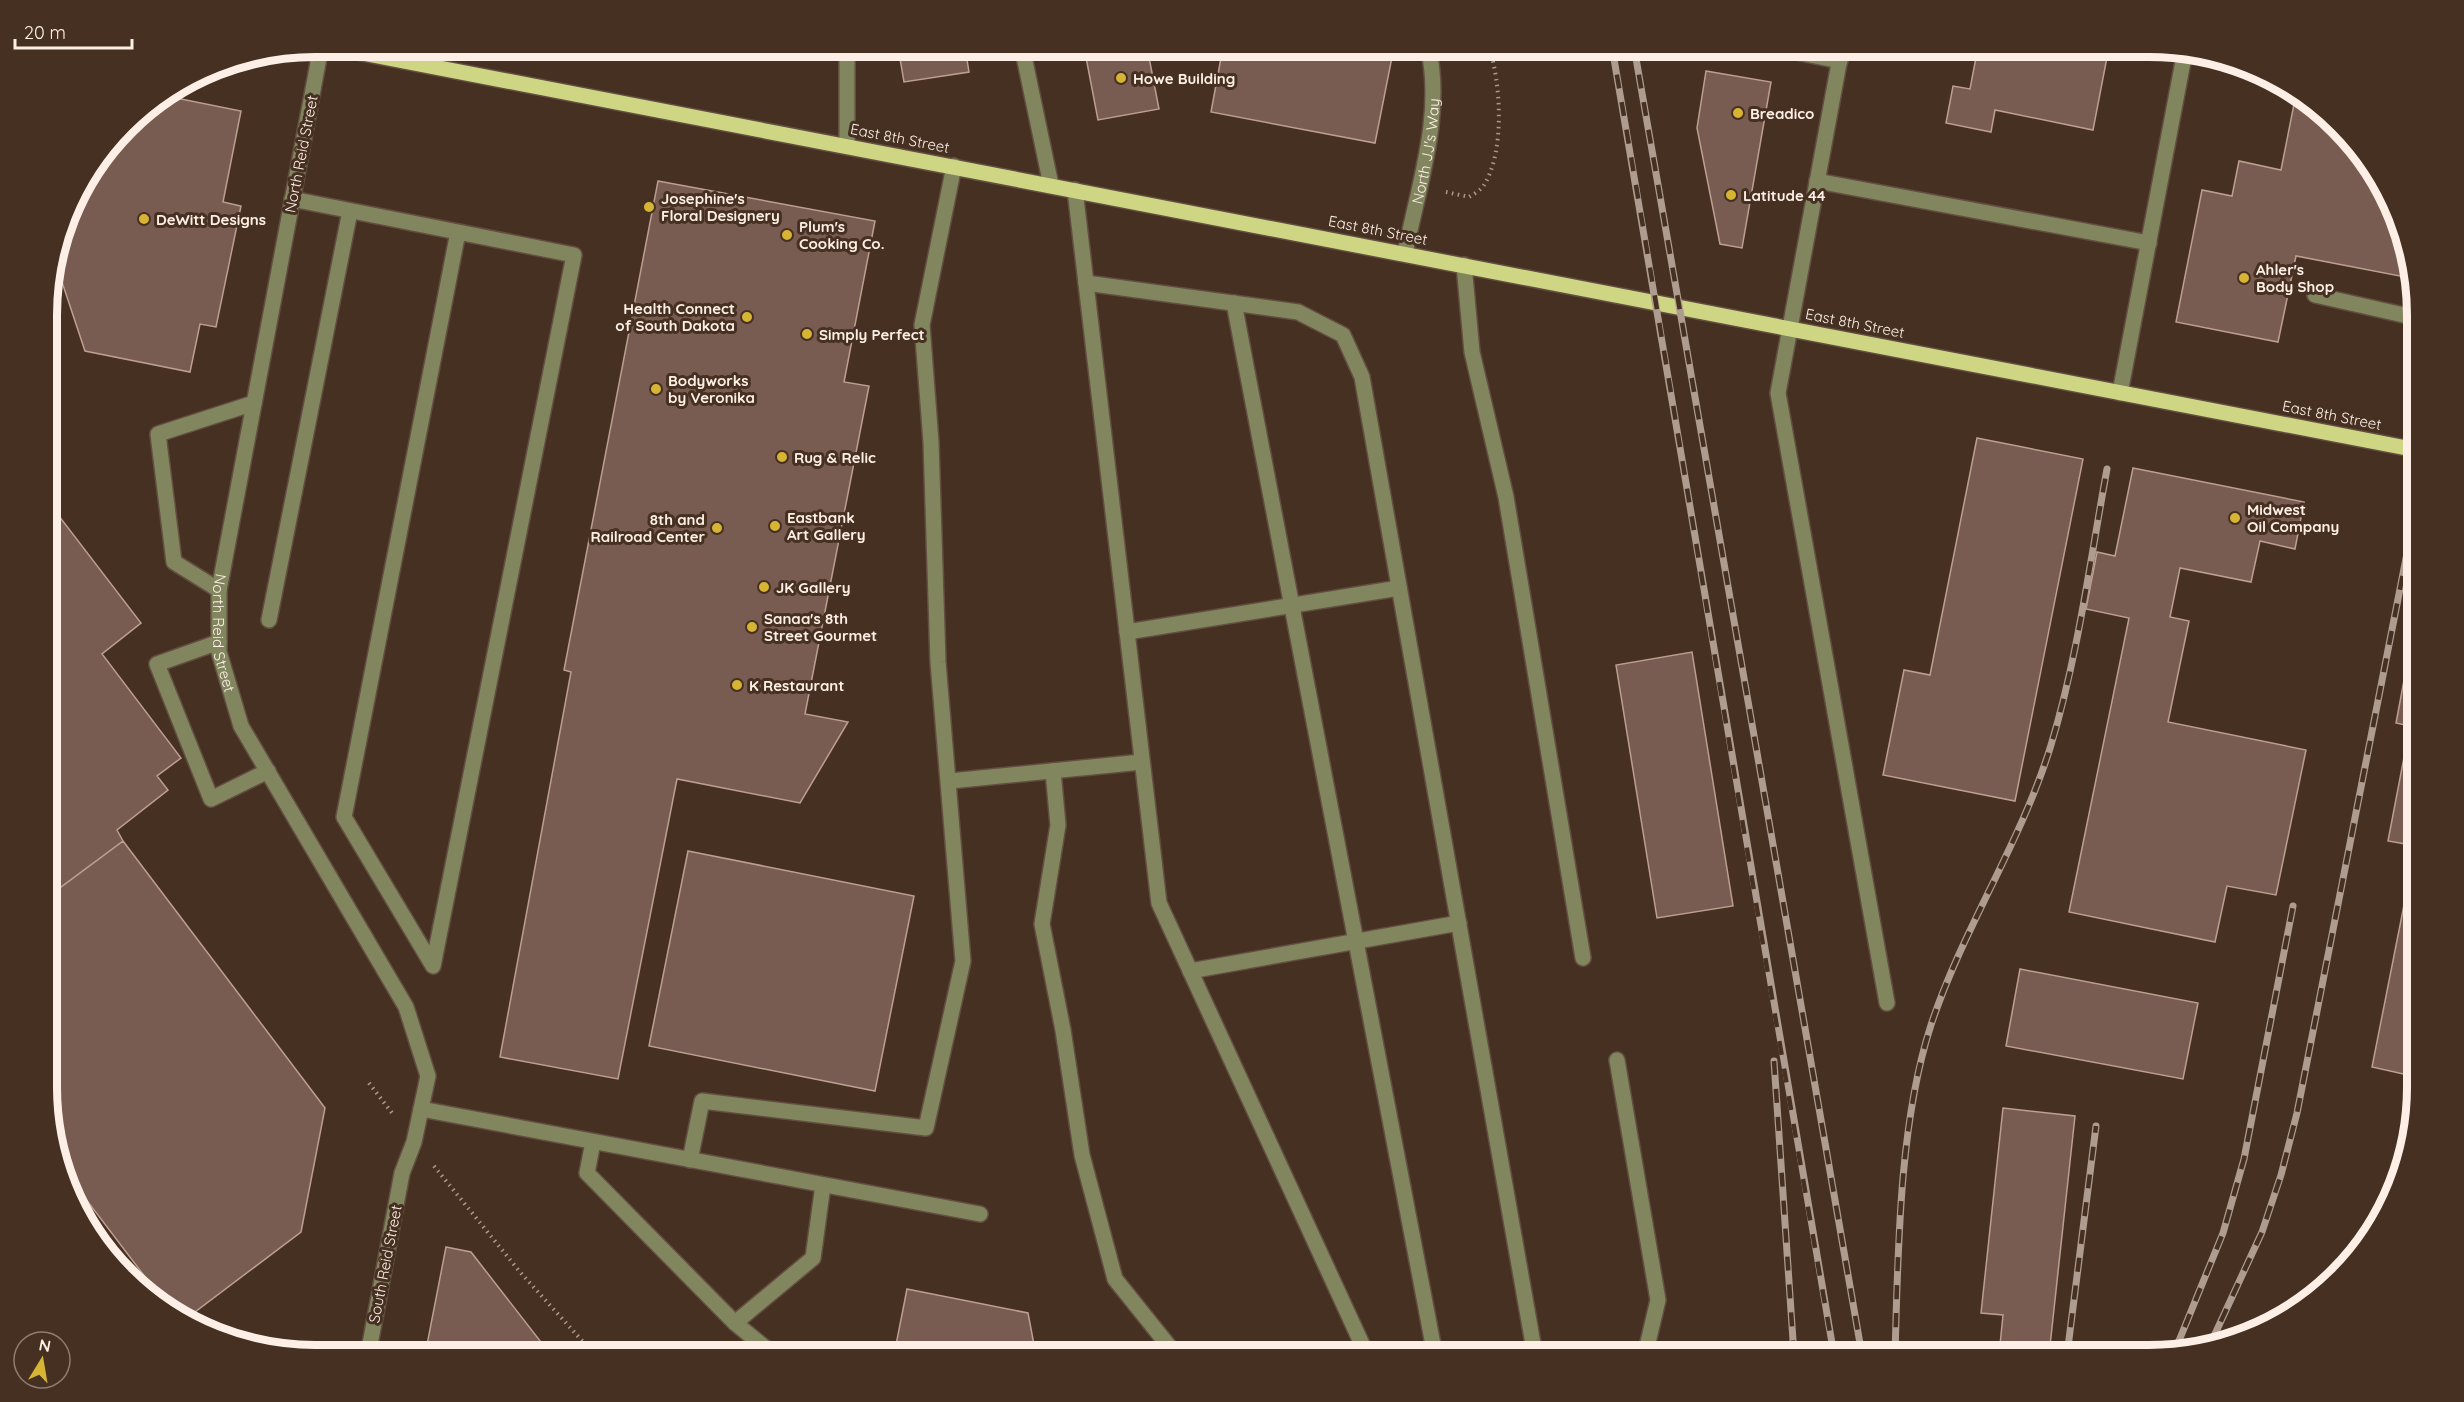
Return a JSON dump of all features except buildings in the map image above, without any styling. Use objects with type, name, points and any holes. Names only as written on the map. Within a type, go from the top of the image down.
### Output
[{"type":"main road","name":"East 8th Street","points":[[388,57],[2407,448]]},
{"type":"street","name":"North Reid Street","points":[[319,57],[219,590],[219,652],[241,726],[406,1007],[428,1076],[414,1142],[402,1173]]},
{"type":"street","points":[[847,57],[847,146]]},
{"type":"street","points":[[1024,57],[1051,185]]},
{"type":"street","name":"North JJ's Way","points":[[1404,254],[1434,111],[1434,71],[1431,57]]},
{"type":"street","points":[[1840,57],[1778,393],[1887,1003]]},
{"type":"street","points":[[2120,393],[2183,59]]},
{"type":"street","points":[[690,1160],[702,1101],[926,1128],[963,961],[950,781],[938,662],[931,442],[922,325],[954,166]]},
{"type":"street","points":[[1817,181],[2148,243]]},
{"type":"street","points":[[1075,190],[1159,903],[1362,1345]]},
{"type":"street","points":[[292,199],[574,255],[433,966],[344,817],[458,232]]},
{"type":"street","points":[[269,620],[350,211]]},
{"type":"street","points":[[1464,266],[1472,352],[1506,497],[1583,958]]},
{"type":"street","points":[[1086,283],[1298,312],[1343,335],[1362,377],[1533,1345]]},
{"type":"street","points":[[2315,295],[2407,316]]},
{"type":"street","points":[[1234,303],[1433,1345]]},
{"type":"street","points":[[219,590],[174,562],[158,434],[254,403]]},
{"type":"street","points":[[1127,632],[1399,588]]},
{"type":"street","points":[[219,642],[157,664],[211,799],[268,771]]},
{"type":"street","points":[[950,781],[1142,762]]},
{"type":"street","points":[[1053,771],[1058,825],[1042,924],[1063,1030],[1082,1155],[1115,1279],[1168,1345]]},
{"type":"street","points":[[1190,971],[1459,923]]},
{"type":"street","points":[[1617,1060],[1658,1300],[1647,1345]]},
{"type":"street","points":[[421,1109],[980,1215]]},
{"type":"street","points":[[593,1142],[587,1173],[735,1323],[762,1345]]},
{"type":"street","name":"South Reid Street","points":[[370,1345],[402,1173]]},
{"type":"street","points":[[735,1323],[813,1258],[823,1185]]},
{"type":"path","points":[[1418,186],[1469,198],[1483,186],[1496,154],[1499,111],[1491,57]]},
{"type":"path","points":[[369,1083],[520,1272],[586,1345]]},
{"type":"railway","points":[[1614,57],[1832,1345]]},
{"type":"railway","points":[[1636,57],[1860,1345]]},
{"type":"railway","points":[[1895,1345],[1902,1188],[1912,1103],[1920,1063],[1944,989],[2024,816],[2051,745],[2076,643],[2107,469]]},
{"type":"railway","points":[[2214,1337],[2262,1232],[2281,1175],[2297,1113],[2407,553]]},
{"type":"railway","points":[[2178,1343],[2223,1233],[2244,1159],[2293,906]]},
{"type":"railway","points":[[1774,1061],[1793,1345]]},
{"type":"railway","points":[[2068,1345],[2096,1126]]},
{"type":"place","name":"Howe Building","points":[[1121,78]]},
{"type":"place","name":"Breadico","points":[[1738,113]]},
{"type":"place","name":"Latitude 44","points":[[1731,195]]},
{"type":"place","name":"Josephine's Floral Designery","points":[[649,207]]},
{"type":"place","name":"DeWitt Designs","points":[[144,219]]},
{"type":"place","name":"Plum's Cooking Co.","points":[[787,235]]},
{"type":"place","name":"Ahler's Body Shop","points":[[2244,278]]},
{"type":"place","name":"Health Connect of South Dakota","points":[[747,317]]},
{"type":"place","name":"Simply Perfect","points":[[807,334]]},
{"type":"place","name":"Bodyworks by Veronika","points":[[656,389]]},
{"type":"place","name":"Rug & Relic","points":[[782,457]]},
{"type":"place","name":"Midwest Oil Company","points":[[2235,518]]},
{"type":"place","name":"Eastbank Art Gallery","points":[[775,526]]},
{"type":"place","name":"8th and Railroad Center","points":[[717,528]]},
{"type":"place","name":"JK Gallery","points":[[764,587]]},
{"type":"place","name":"Sanaa's 8th Street Gourmet","points":[[752,627]]},
{"type":"place","name":"K Restaurant","points":[[737,685]]}]
